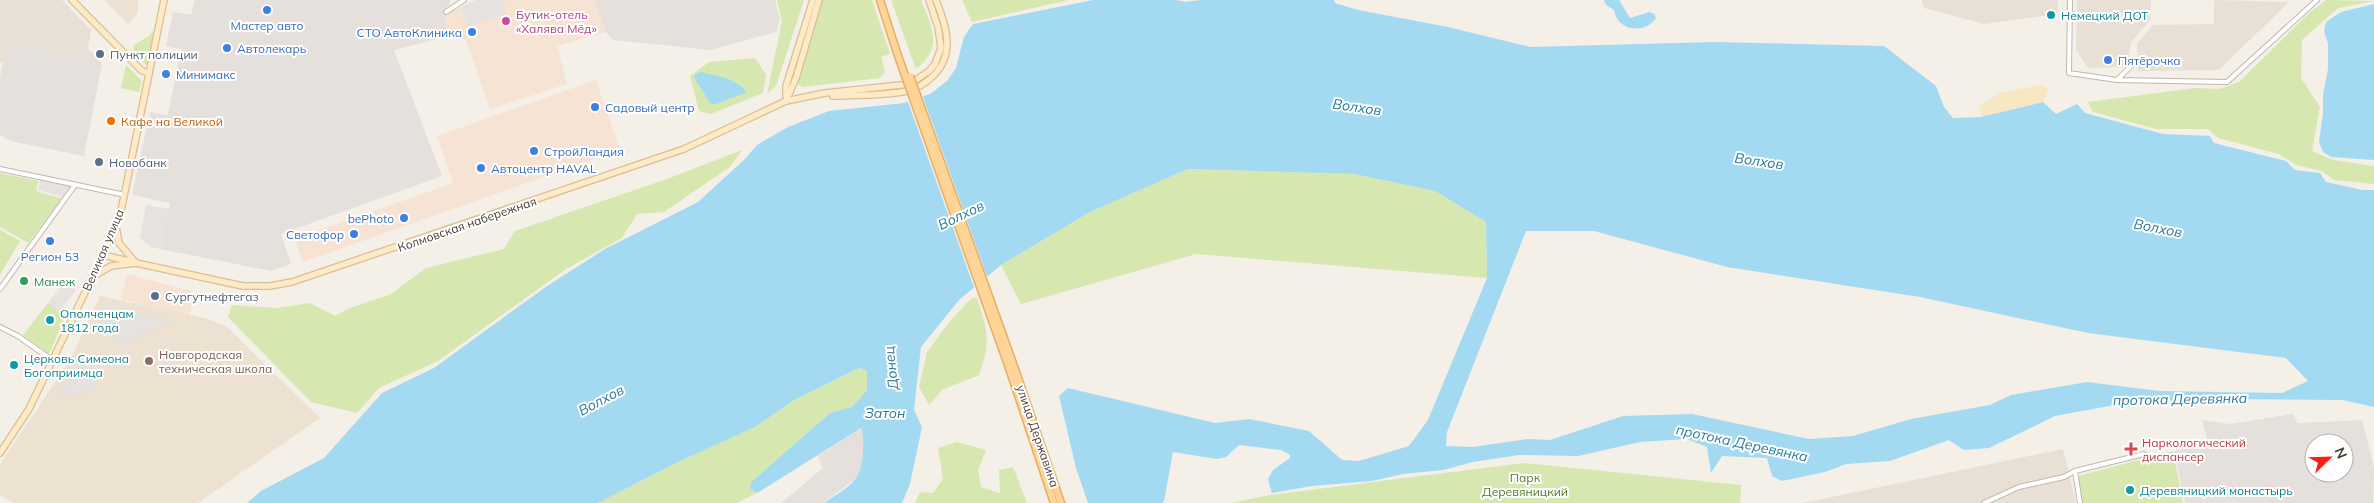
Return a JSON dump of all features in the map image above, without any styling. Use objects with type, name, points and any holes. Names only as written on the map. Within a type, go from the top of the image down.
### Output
[{"type":"main road","points":[[72,0],[142,70],[150,74]]},
{"type":"main road","name":"Великая улица","points":[[0,453],[29,409],[117,223],[125,195],[164,0]]},
{"type":"main road","points":[[786,101],[786,86],[813,0]]},
{"type":"main road","points":[[786,101],[796,78],[819,0]]},
{"type":"main road","points":[[880,0],[1012,370]]},
{"type":"main road","points":[[884,0],[899,53]]},
{"type":"main road","name":"Колмовская набережная","points":[[103,255],[242,286],[270,286],[292,282],[684,149],[786,101],[825,93],[904,86],[924,76],[935,64],[940,48],[938,27],[929,0]]},
{"type":"main road","name":"Колмовская набережная","points":[[786,101],[814,97],[898,92],[923,84],[941,66],[948,48],[946,29],[936,0]]},
{"type":"main road","points":[[117,223],[117,240],[124,252],[136,263]]},
{"type":"main road","points":[[92,277],[111,266],[136,263]]},
{"type":"main road","name":"улица Державина","points":[[1012,370],[1054,503]]},
{"type":"main road","name":"улица Державина","points":[[1012,370],[1061,503]]},
{"type":"street","points":[[446,12],[464,0]]},
{"type":"street","points":[[2070,0],[2069,74],[2117,80],[2227,82],[2317,0]]},
{"type":"street","points":[[2117,80],[2134,63]]},
{"type":"street","points":[[0,169],[125,195]]},
{"type":"street","points":[[0,289],[75,185]]},
{"type":"street","points":[[0,327],[18,336],[52,360]]},
{"type":"street","points":[[1984,503],[2019,487],[2064,477],[2075,471],[2144,454]]},
{"type":"street","points":[[2075,471],[2080,503]]},
{"type":"shaded area","points":[[0,0],[62,0],[91,30],[88,49],[81,57],[8,42],[3,63],[0,62]]},
{"type":"shaded area","points":[[104,0],[138,0],[138,13],[128,24]]},
{"type":"shaded area","points":[[195,0],[451,0],[444,15],[449,36],[394,50],[442,176],[281,234],[291,264],[271,271],[160,249],[170,203],[132,195],[150,112],[168,115],[181,49],[166,46],[173,12],[191,15]]},
{"type":"shaded area","points":[[476,0],[595,0],[606,32],[557,46],[567,84],[490,109],[466,40],[449,36],[444,15]]},
{"type":"shaded area","points":[[476,0],[502,0],[506,14],[468,27],[461,8]]},
{"type":"shaded area","points":[[595,0],[775,0],[780,19],[776,32],[711,50],[613,40],[606,32]]},
{"type":"shaded area","points":[[1922,0],[2058,0],[2057,14],[1984,24],[1924,8]]},
{"type":"shaded area","points":[[2077,0],[2151,0],[2150,20],[2131,42],[2127,67],[2088,68],[2076,50]]},
{"type":"shaded area","points":[[2214,0],[2289,2],[2219,70],[2138,71],[2137,44],[2153,25],[2214,24]]},
{"type":"shaded area","points":[[8,41],[80,57],[88,49],[102,64],[84,156],[10,141],[0,135],[0,77]]},
{"type":"shaded area","points":[[596,80],[620,150],[303,262],[295,239],[453,183],[437,136]]},
{"type":"shaded area","points":[[40,180],[71,186],[64,197],[38,190]]},
{"type":"shaded area","points":[[146,205],[169,209],[160,249],[150,247],[140,237]]},
{"type":"shaded area","points":[[127,274],[195,292],[189,316],[121,299]]},
{"type":"shaded area","points":[[65,282],[76,290],[59,312],[48,303]]},
{"type":"shaded area","points":[[100,296],[208,319],[227,327],[320,418],[198,503],[13,503],[0,495],[0,464],[70,360]]},
{"type":"shaded area","points":[[104,305],[172,320],[126,346],[97,327]]},
{"type":"shaded area","points":[[80,352],[100,361],[94,391],[61,395]]},
{"type":"shaded area","points":[[2293,414],[2298,423],[2362,420],[2374,467],[2373,503],[2185,503],[2174,451],[2207,440],[2202,420],[2230,424]]},
{"type":"shaded area","points":[[861,428],[864,435],[862,465],[859,476],[823,503],[781,503],[823,468],[818,456]]},
{"type":"shaded area","points":[[2063,449],[2076,503],[1803,503]]},
{"type":"green space","points":[[777,0],[804,0],[776,86],[767,94],[782,21]]},
{"type":"green space","points":[[821,0],[872,0],[890,54],[881,57],[885,72],[880,78],[803,87],[796,83]]},
{"type":"green space","points":[[891,0],[921,0],[929,19],[932,28],[933,45],[925,61],[916,69]]},
{"type":"green space","points":[[962,0],[1069,0],[972,22]]},
{"type":"green space","points":[[2326,0],[2374,1],[2338,8],[2302,40],[2301,78],[2320,107],[2312,151],[2333,160],[2374,166],[2374,184],[2334,180],[2322,171],[2296,165],[2279,154],[2218,138],[2208,129],[2156,129],[2093,112],[2088,102],[2195,88],[2220,89],[2239,82],[2308,14]]},
{"type":"green space","points":[[157,26],[148,64],[146,65],[133,52],[134,45],[149,36]]},
{"type":"green space","points":[[755,58],[766,75],[763,93],[711,114],[699,111],[690,76],[709,62]]},
{"type":"green space","points":[[126,65],[142,81],[139,92],[121,88]]},
{"type":"green space","points":[[742,150],[731,166],[664,212],[637,214],[622,238],[566,269],[438,361],[379,388],[357,413],[311,402],[228,317],[232,305],[276,308],[310,303],[335,316],[350,308],[391,294],[426,268],[504,249],[515,231],[667,179]]},
{"type":"green space","points":[[1188,169],[1354,174],[1435,191],[1486,222],[1487,278],[1196,254],[1021,304],[1001,265],[1090,212]]},
{"type":"green space","points":[[0,173],[38,181],[36,191],[63,199],[28,243],[0,227]]},
{"type":"green space","points":[[0,230],[20,241],[0,275]]},
{"type":"green space","points":[[973,297],[977,299],[981,310],[987,337],[983,364],[979,375],[942,390],[929,405],[919,387],[927,352],[950,321]]},
{"type":"green space","points":[[48,303],[65,317],[49,354],[23,335]]},
{"type":"green space","points":[[859,368],[867,371],[867,390],[852,408],[830,413],[751,482],[750,489],[757,493],[737,503],[598,503],[678,462],[755,427],[794,400]]},
{"type":"green space","points":[[957,442],[986,450],[978,470],[981,487],[1000,493],[999,470],[1013,467],[1027,503],[915,503],[920,492],[933,493],[943,479],[938,448]]},
{"type":"green space","name":"Деревяницкий монастырь","points":[[2173,451],[2183,503],[2082,503],[2078,476]]},
{"type":"green space","name":"Парк Деревяницкий","points":[[1524,463],[1741,485],[1740,503],[1231,503],[1270,495]]},
{"type":"sand","points":[[2040,85],[2049,89],[2043,102],[1981,117],[1980,106],[1999,93]]},
{"type":"water","points":[[1093,0],[1176,0],[1186,2],[1200,0],[1334,0],[1335,3],[1358,10],[1448,27],[1530,47],[1714,42],[1884,46],[1936,86],[1944,107],[1953,118],[1981,117],[2043,102],[2056,114],[2077,104],[2085,113],[2163,134],[2210,136],[2214,143],[2286,161],[2295,170],[2320,173],[2326,182],[2363,190],[2374,190],[2374,407],[2343,400],[2217,399],[2136,401],[2055,416],[1989,448],[1964,450],[1949,440],[1890,461],[1846,464],[1825,472],[1782,481],[1772,476],[1767,458],[1722,456],[1711,473],[1707,447],[1687,439],[1640,442],[1578,456],[1519,455],[1473,462],[1443,470],[1403,474],[1372,481],[1312,486],[1272,493],[1268,479],[1273,470],[1290,458],[1290,455],[1281,450],[1239,445],[1226,457],[1217,459],[1173,452],[1164,501],[1162,503],[1088,503],[1076,468],[1059,396],[1068,388],[1215,423],[1249,419],[1309,431],[1342,460],[1359,461],[1409,446],[1428,420],[1487,278],[1486,222],[1435,191],[1354,174],[1188,169],[1090,212],[1001,265],[959,300],[921,347],[914,410],[922,427],[910,484],[902,503],[824,503],[852,483],[860,471],[863,452],[861,428],[757,493],[750,489],[751,482],[830,413],[852,407],[867,390],[867,371],[859,368],[794,400],[755,427],[678,462],[598,503],[247,503],[261,491],[324,458],[382,393],[434,368],[547,286],[605,249],[698,202],[744,160],[757,145],[788,127],[829,111],[904,103],[930,94],[947,81],[956,68],[964,37],[973,24]],"holes":[[[1526,231],[1594,231],[1727,267],[1920,297],[2088,333],[2286,358],[2308,381],[2282,393],[2159,391],[2087,382],[2011,395],[1990,405],[1911,419],[1853,436],[1809,439],[1692,414],[1623,416],[1550,440],[1528,439],[1473,447],[1446,446],[1447,432]]]},
{"type":"water","points":[[1604,0],[1619,0],[1630,18],[1649,12],[1654,14],[1656,18],[1645,27],[1632,28],[1626,26],[1620,22],[1614,10],[1606,5]]},
{"type":"water","points":[[2374,4],[2374,160],[2331,157],[2323,152],[2319,142],[2323,113],[2323,95],[2328,69],[2328,44],[2324,31],[2326,22],[2341,12]]},
{"type":"water","points":[[701,72],[732,81],[747,92],[716,104],[711,104],[695,79],[694,75]]},
{"type":"pier","points":[[922,94],[988,279],[975,290],[907,99]]},
{"type":"place","name":"Мастер авто","points":[[267,10]]},
{"type":"place","name":"Немецкий ДОТ","points":[[2051,15]]},
{"type":"place","name":"Бутик-отель «Халява Мёд»","points":[[506,21]]},
{"type":"place","name":"СТО АвтоКлиника","points":[[472,32]]},
{"type":"place","name":"Автолекарь","points":[[227,48]]},
{"type":"place","name":"Пункт полиции","points":[[100,54]]},
{"type":"place","name":"Пятёрочка","points":[[2108,60]]},
{"type":"place","name":"Минимакс","points":[[166,74]]},
{"type":"place","name":"Садовый центр","points":[[595,107]]},
{"type":"place","name":"Кафе на Великой","points":[[111,121]]},
{"type":"place","name":"СтройЛандия","points":[[534,151]]},
{"type":"place","name":"Новобанк","points":[[99,162]]},
{"type":"place","name":"Автоцентр HAVAL","points":[[481,168]]},
{"type":"place","name":"bePhoto","points":[[404,218]]},
{"type":"place","name":"Светофор","points":[[354,234]]},
{"type":"place","name":"Регион 53","points":[[50,241]]},
{"type":"place","name":"Манеж","points":[[24,281]]},
{"type":"place","name":"Сургутнефтегаз","points":[[155,296]]},
{"type":"place","name":"Ополченцам 1812 года","points":[[50,320]]},
{"type":"place","name":"Новгородская техническая школа","points":[[149,361]]},
{"type":"place","name":"Церковь Симеона Богоприимца","points":[[14,365]]},
{"type":"place","name":"Наркологический диспансер","points":[[2131,449]]},
{"type":"place","name":"Деревяницкий монастырь","points":[[2130,490]]},
{"type":"water label","name":"Волхов","points":[[1357,107]]},
{"type":"water label","name":"Волхов","points":[[1759,161]]},
{"type":"water label","name":"Волхов","points":[[961,215]]},
{"type":"water label","name":"Волхов","points":[[2158,228]]},
{"type":"water label","name":"Донец","points":[[891,368]]},
{"type":"water label","name":"протока Деревянка","points":[[2180,399]]},
{"type":"water label","name":"Волхов","points":[[601,400]]},
{"type":"water label","name":"Затон","points":[[885,413]]},
{"type":"water label","name":"протока Деревянка","points":[[1742,443]]}]
